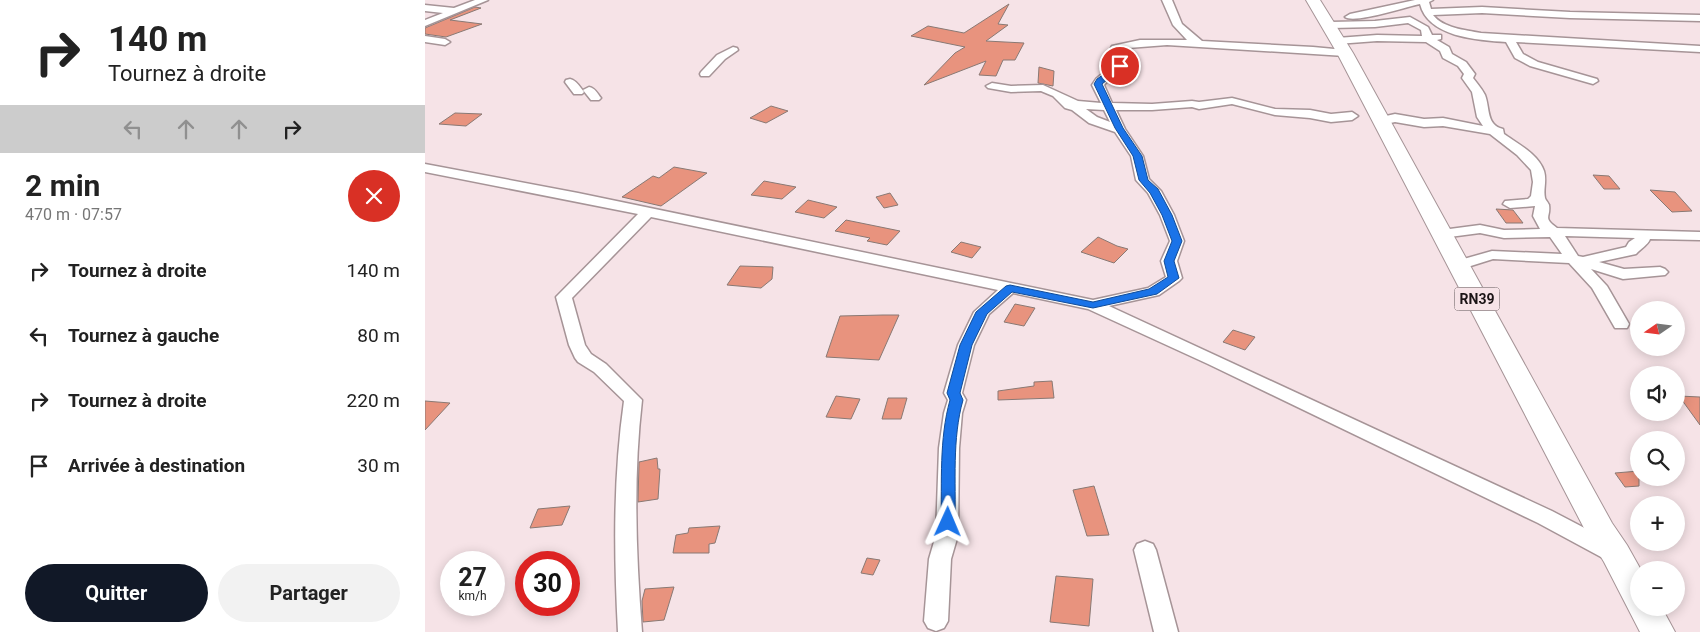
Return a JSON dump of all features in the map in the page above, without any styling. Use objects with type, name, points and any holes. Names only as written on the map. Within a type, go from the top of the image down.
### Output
[{"type":"highway","name":"RN39","points":[[1313,0],[1336,37],[1601,532],[1616,554],[1630,581]]},
{"type":"highway","points":[[1649,616],[1658,632]]},
{"type":"street","points":[[425,23],[483,0]]},
{"type":"street","points":[[1167,0],[1175,22],[1184,35],[1198,43]]},
{"type":"street","points":[[1336,37],[1347,18],[1365,16],[1373,12],[1425,0],[1426,12],[1433,21],[1447,27],[1487,38]]},
{"type":"street","points":[[425,8],[454,12]]},
{"type":"street","points":[[1426,12],[1482,10],[1570,15],[1700,18]]},
{"type":"street","points":[[1093,305],[1153,292],[1174,278],[1169,261],[1177,241],[1174,232],[1154,191],[1143,180],[1137,156],[1119,128],[1098,84],[1120,66],[1123,59],[1122,53],[1117,48],[1131,43],[1198,43],[1219,46],[1310,48],[1375,24],[1410,20],[1425,29],[1429,39],[1445,49],[1447,56],[1462,64],[1469,74],[1467,78],[1477,88],[1483,117],[1494,131]]},
{"type":"street","points":[[1336,37],[1487,38],[1700,49]]},
{"type":"street","points":[[425,39],[445,42]]},
{"type":"street","points":[[1509,39],[1519,56],[1534,64],[1593,82]]},
{"type":"street","points":[[705,74],[721,57],[733,50]]},
{"type":"street","points":[[570,82],[587,94]]},
{"type":"street","points":[[991,86],[1011,89],[1043,88],[1084,106],[1096,104],[1109,107],[1192,104],[1199,106],[1232,102],[1275,112],[1310,114],[1331,118],[1353,116]]},
{"type":"street","points":[[1057,94],[1069,106],[1077,108],[1093,120],[1119,128]]},
{"type":"street","points":[[1381,121],[1395,118],[1424,123],[1443,122],[1508,133],[1535,148],[1528,156],[1539,171],[1541,188],[1538,198],[1531,202],[1510,204]]},
{"type":"street","points":[[425,168],[578,196],[1093,305],[1214,360],[1545,517],[1616,554]]},
{"type":"street","points":[[1538,198],[1542,205],[1540,216],[1544,225],[1555,233],[1599,286],[1621,324]]},
{"type":"street","points":[[630,632],[625,511],[627,438],[633,400],[600,368],[584,358],[577,345],[564,297],[648,212]]},
{"type":"street","points":[[1442,234],[1480,229],[1504,234],[1555,233],[1700,236]]},
{"type":"street","points":[[1579,261],[1631,251],[1634,246],[1643,240],[1642,234]]},
{"type":"street","points":[[1600,267],[1618,252]]},
{"type":"street","points":[[1459,265],[1492,255],[1579,261],[1623,274],[1660,272]]},
{"type":"street","points":[[936,621],[940,559],[947,535],[949,448],[953,412],[957,400],[953,393],[966,345],[982,312],[1010,288]]},
{"type":"street","points":[[1145,550],[1166,632]]},
{"type":"building","points":[[1009,4],[998,24],[1008,25],[986,41],[1024,43],[1015,60],[1003,60],[996,76],[979,75],[986,61],[924,85],[955,53],[965,47],[911,36],[928,26],[964,33]]},
{"type":"building","points":[[475,7],[481,8],[450,20],[482,24],[446,37],[425,34],[425,28]]},
{"type":"building","points":[[1039,67],[1054,71],[1053,86],[1038,83]]},
{"type":"building","points":[[771,106],[788,111],[766,123],[750,118]]},
{"type":"building","points":[[455,113],[482,114],[466,126],[439,124]]},
{"type":"building","points":[[674,167],[707,173],[661,206],[622,197],[653,176],[659,178]]},
{"type":"building","points":[[1593,175],[1609,176],[1620,189],[1604,189]]},
{"type":"building","points":[[764,181],[796,187],[782,199],[751,195]]},
{"type":"building","points":[[1650,190],[1675,192],[1692,211],[1672,212]]},
{"type":"building","points":[[890,193],[898,205],[884,208],[876,197]]},
{"type":"building","points":[[808,200],[837,207],[824,218],[795,212]]},
{"type":"building","points":[[1496,209],[1513,210],[1523,223],[1506,223]]},
{"type":"building","points":[[846,220],[900,231],[887,245],[867,241],[870,238],[835,231]]},
{"type":"building","points":[[1098,237],[1128,249],[1114,263],[1081,252]]},
{"type":"building","points":[[961,242],[981,247],[972,258],[951,252]]},
{"type":"building","points":[[740,266],[773,267],[772,279],[761,288],[727,285]]},
{"type":"building","points":[[1015,304],[1035,308],[1024,326],[1004,322]]},
{"type":"building","points":[[899,315],[879,360],[826,357],[840,316]]},
{"type":"building","points":[[1233,330],[1255,337],[1245,350],[1223,342]]},
{"type":"building","points":[[1052,381],[1054,398],[998,400],[998,391],[1034,386],[1034,382]]},
{"type":"building","points":[[836,396],[860,399],[851,419],[826,417]]},
{"type":"building","points":[[1685,396],[1700,397],[1700,425],[1685,404]]},
{"type":"building","points":[[888,398],[907,398],[901,419],[882,419]]},
{"type":"building","points":[[425,401],[450,403],[425,430]]},
{"type":"building","points":[[657,458],[658,469],[660,469],[658,499],[638,502],[639,462]]},
{"type":"building","points":[[1630,472],[1630,486],[1639,486],[1625,487],[1615,473]]},
{"type":"building","points":[[1094,486],[1109,535],[1087,536],[1073,490]]},
{"type":"building","points":[[570,506],[562,525],[530,528],[538,509]]},
{"type":"building","points":[[720,526],[715,543],[709,544],[709,553],[673,553],[676,535],[688,533],[689,528]]},
{"type":"building","points":[[867,558],[880,560],[873,575],[861,573]]},
{"type":"building","points":[[1056,576],[1093,579],[1089,626],[1050,622]]},
{"type":"building","points":[[674,587],[664,620],[643,622],[642,601],[645,589]]},
{"type":"route","points":[[948,522],[949,448],[953,412],[957,400],[953,393],[966,345],[982,312],[1010,288],[1093,305],[1153,292],[1174,278],[1169,261],[1177,241],[1167,215],[1154,191],[1143,180],[1137,156],[1119,128],[1098,84],[1120,66]]}]
